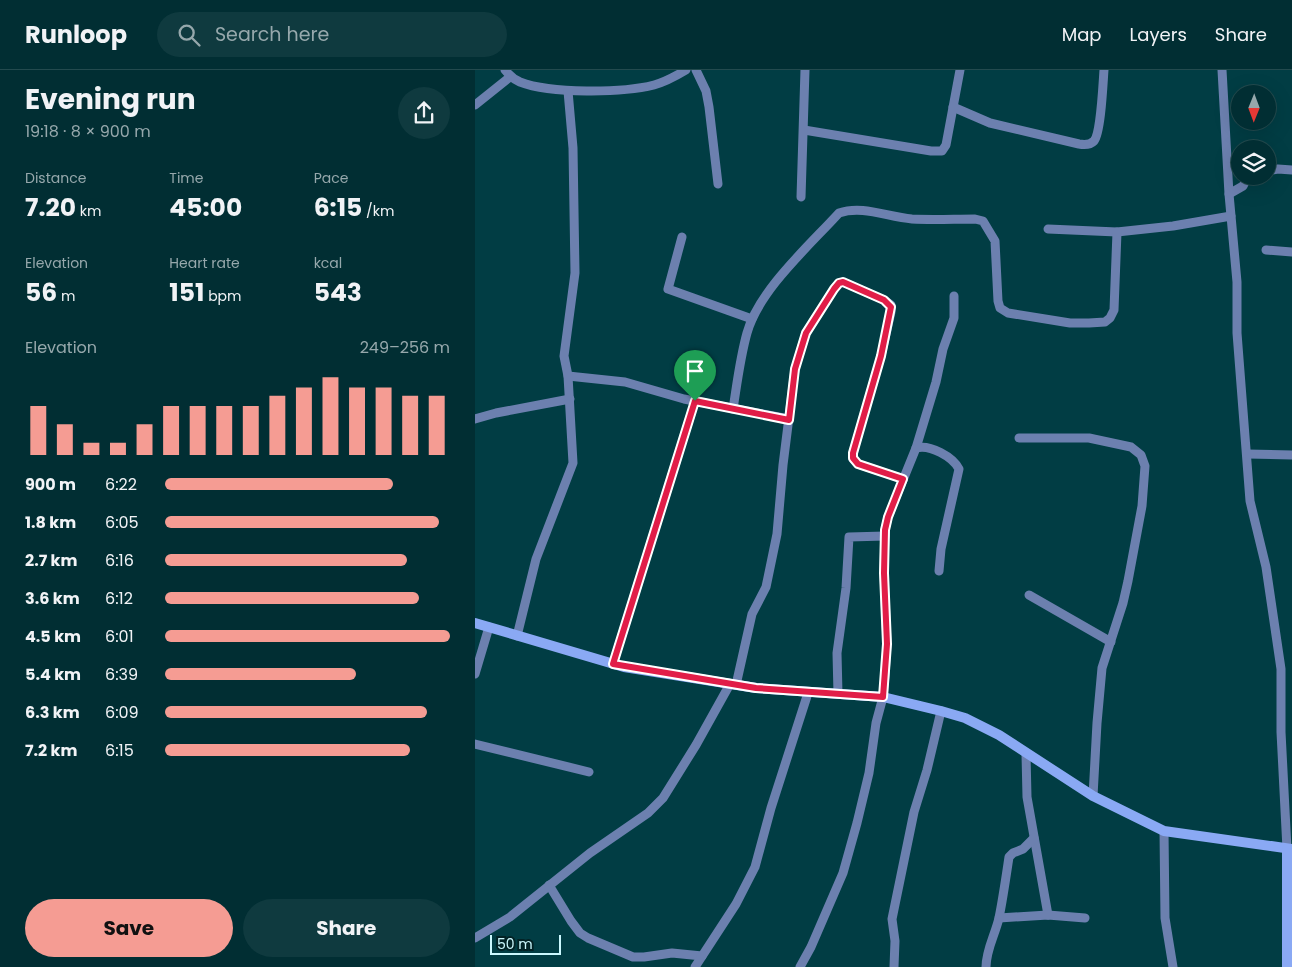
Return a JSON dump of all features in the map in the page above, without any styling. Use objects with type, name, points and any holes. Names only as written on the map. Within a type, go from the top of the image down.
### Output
[{"type":"street","points":[[475,105],[508,73],[519,82],[568,91],[632,89],[656,84],[686,70]]},
{"type":"street","points":[[696,70],[706,91],[718,184]]},
{"type":"street","points":[[801,196],[805,70]]},
{"type":"street","points":[[804,130],[931,151],[942,151],[946,145],[960,70]]},
{"type":"street","points":[[953,107],[990,122],[1079,144],[1089,144],[1096,137],[1100,118],[1104,70]]},
{"type":"street","points":[[1222,70],[1229,194],[1237,282],[1237,333],[1250,501],[1266,567],[1281,669],[1281,732],[1289,849],[1289,947],[1287,967]]},
{"type":"street","points":[[517,636],[536,559],[573,464],[570,399],[564,356],[575,273],[573,148],[568,91]]},
{"type":"street","points":[[1276,169],[1292,170]]},
{"type":"street","points":[[1229,194],[1244,185]]},
{"type":"street","points":[[733,408],[747,333],[752,319],[769,289],[839,213],[865,209],[897,217],[975,219],[983,221],[995,241],[998,301],[1001,308],[1004,311],[1070,323],[1105,322],[1110,318],[1114,310],[1117,232]]},
{"type":"street","points":[[1049,229],[1117,232],[1173,226],[1231,216]]},
{"type":"street","points":[[682,237],[668,289],[752,319]]},
{"type":"street","points":[[1266,250],[1292,252]]},
{"type":"street","points":[[475,938],[510,917],[590,853],[648,814],[663,798],[733,684],[752,614],[765,587],[777,534],[795,369],[806,333],[839,283],[843,282],[891,305],[881,356],[853,458],[858,464],[903,479]]},
{"type":"street","points":[[800,967],[811,947],[843,873],[867,782],[876,723],[883,697],[887,644],[884,573],[885,536],[888,517],[916,448],[936,382],[943,349],[954,318],[954,296]]},
{"type":"street","points":[[568,376],[625,382],[695,401],[789,420]]},
{"type":"street","points":[[475,419],[570,399]]},
{"type":"street","points":[[613,664],[695,401]]},
{"type":"street","points":[[1019,438],[1089,438],[1131,447],[1141,454],[1145,472],[1142,506],[1123,603],[1101,675],[1093,796]]},
{"type":"street","points":[[916,448],[930,448],[955,463],[959,469],[941,549],[939,571]]},
{"type":"street","points":[[1247,454],[1292,455]]},
{"type":"street","points":[[838,694],[837,653],[846,588],[849,537],[885,536]]},
{"type":"street","points":[[1029,595],[1111,642]]},
{"type":"street","points":[[475,623],[613,664],[733,684],[808,693],[883,697],[941,711],[965,718],[999,735],[1093,796],[1164,831],[1289,849]]},
{"type":"street","points":[[475,674],[489,627]]},
{"type":"street","points":[[695,967],[736,904],[755,868],[771,808],[808,693]]},
{"type":"street","points":[[894,967],[895,940],[892,919],[914,812],[927,770],[941,711]]},
{"type":"street","points":[[1281,732],[1292,730]]},
{"type":"street","points":[[475,744],[589,772]]},
{"type":"street","points":[[1026,754],[1027,797],[1048,915]]},
{"type":"street","points":[[1164,831],[1165,918],[1173,967]]},
{"type":"street","points":[[986,967],[988,952],[999,918],[1009,857],[1034,838]]},
{"type":"street","points":[[549,885],[571,921],[580,933],[588,938],[633,957],[672,953],[702,956]]},
{"type":"street","points":[[999,918],[1048,915],[1085,918]]},
{"type":"route","points":[[843,282],[891,305],[881,356],[853,453],[853,458],[858,464],[903,479],[885,530],[884,573],[887,644],[883,697],[756,688],[613,664],[695,401],[789,420],[795,369],[806,333],[839,283],[843,282]]}]
